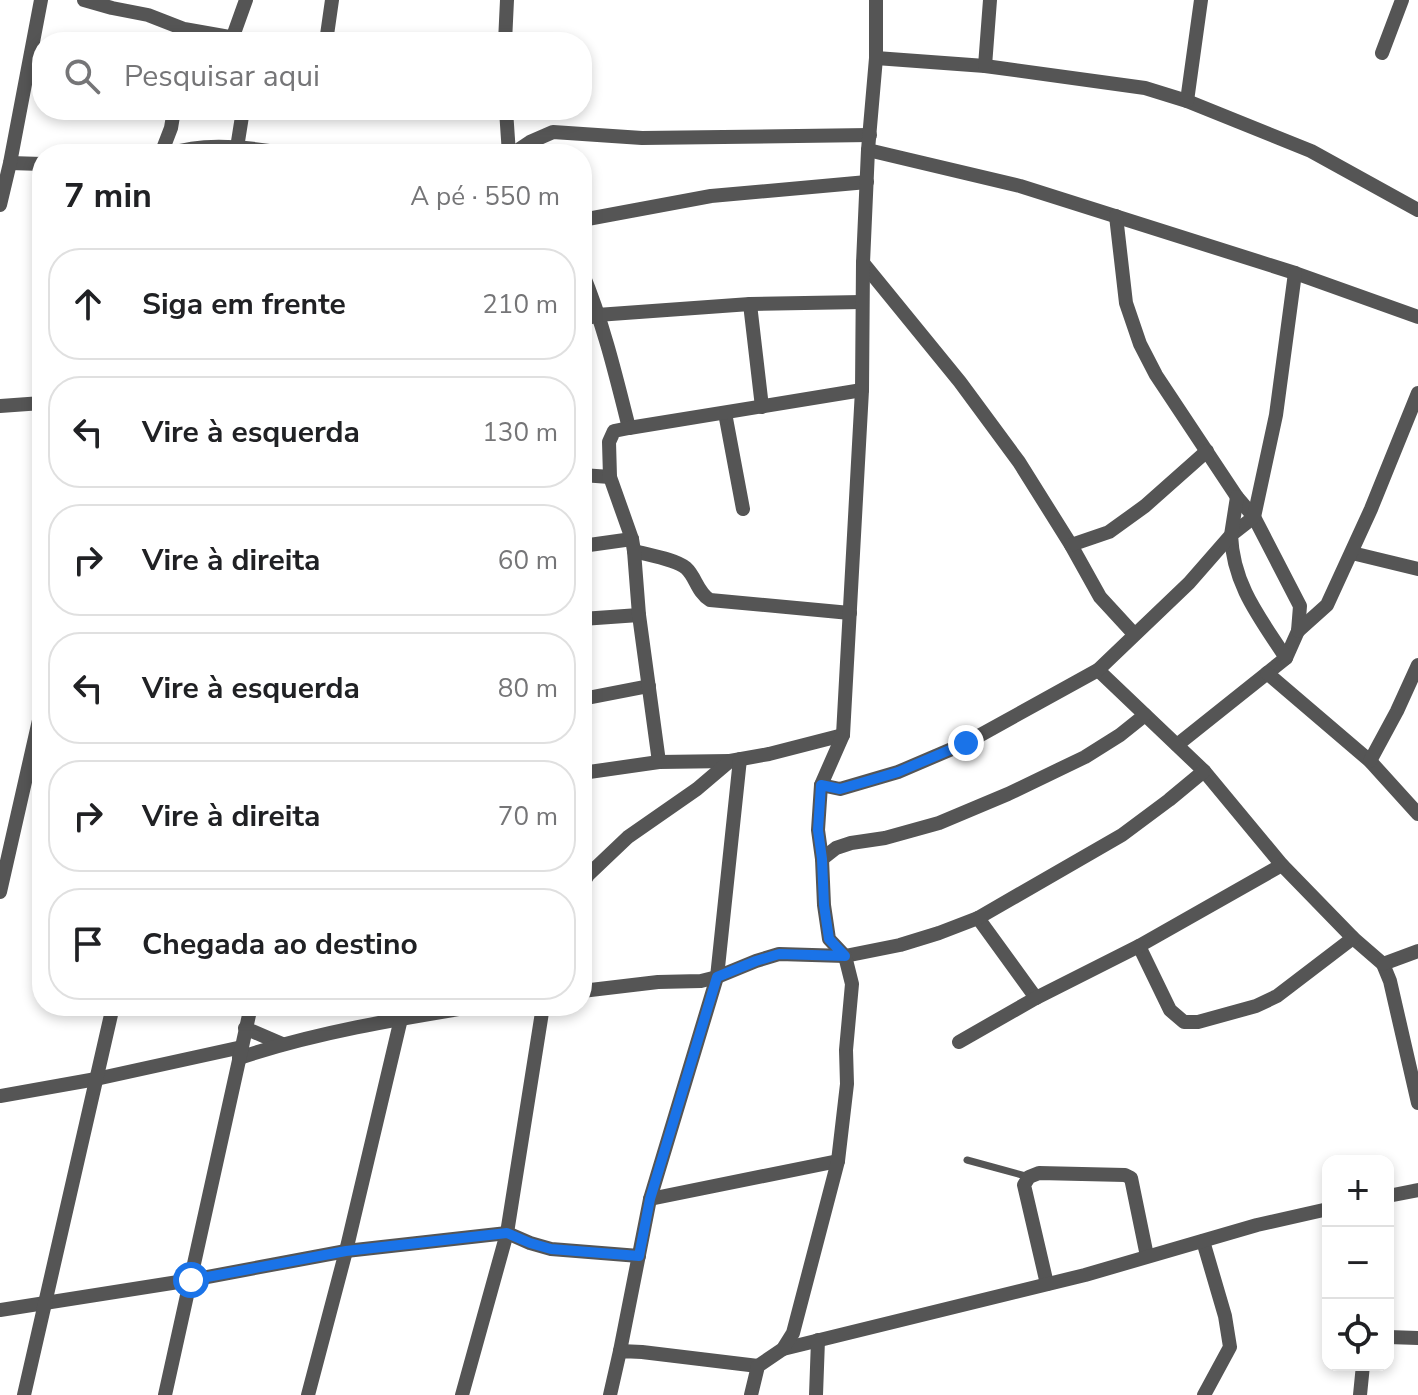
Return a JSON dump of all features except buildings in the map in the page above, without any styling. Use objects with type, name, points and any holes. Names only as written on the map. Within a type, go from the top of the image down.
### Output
[{"type":"street","points":[[0,205],[10,163],[7,141],[39,0]]},
{"type":"street","points":[[84,0],[148,15],[178,32]]},
{"type":"street","points":[[235,32],[246,0]]},
{"type":"street","points":[[327,32],[332,0]]},
{"type":"street","points":[[505,32],[507,0]]},
{"type":"street","points":[[783,1349],[793,1333],[838,1161],[847,1084],[846,1050],[852,984],[845,956],[829,939],[818,830],[821,785],[843,735],[862,390],[863,263],[876,58],[876,0]]},
{"type":"street","points":[[985,66],[990,0]]},
{"type":"street","points":[[1187,101],[1201,0]]},
{"type":"street","points":[[1382,53],[1402,0]]},
{"type":"street","points":[[876,58],[985,66],[1145,88],[1187,101],[1311,151],[1418,210]]},
{"type":"street","points":[[165,144],[172,120]]},
{"type":"street","points":[[237,144],[241,120]]},
{"type":"street","points":[[507,120],[509,144]]},
{"type":"street","points":[[527,144],[553,132],[642,138],[869,142],[1295,273],[1418,317]]},
{"type":"street","points":[[10,163],[32,164]]},
{"type":"street","points":[[592,218],[711,196],[867,182]]},
{"type":"street","points":[[1116,216],[1126,303],[1140,344],[1156,375],[1237,497],[1254,517],[1300,606],[1298,631],[1286,658],[1177,745]]},
{"type":"street","points":[[863,263],[1019,462],[1100,597],[1134,634]]},
{"type":"street","points":[[821,785],[840,789],[911,766],[966,743],[1098,670],[1189,583],[1231,535],[1254,517],[1276,415],[1295,273]]},
{"type":"street","points":[[592,301],[613,363],[629,428]]},
{"type":"street","points":[[592,317],[750,304],[862,302]]},
{"type":"street","points":[[750,304],[762,407]]},
{"type":"street","points":[[659,762],[633,545],[610,477],[610,438],[614,431],[629,428],[862,390]]},
{"type":"street","points":[[1298,631],[1327,605],[1352,553],[1418,393]]},
{"type":"street","points":[[0,406],[32,404]]},
{"type":"street","points":[[725,413],[743,509]]},
{"type":"street","points":[[1071,545],[1109,532],[1145,506],[1207,451]]},
{"type":"street","points":[[592,476],[610,477]]},
{"type":"street","points":[[1237,497],[1231,535],[1235,568],[1250,602],[1286,658]]},
{"type":"street","points":[[592,546],[633,545],[680,565],[687,569],[699,590],[710,600],[850,613]]},
{"type":"street","points":[[1352,553],[1418,569]]},
{"type":"street","points":[[592,618],[639,615]]},
{"type":"street","points":[[1370,761],[1413,687],[1418,665]]},
{"type":"street","points":[[1098,670],[1204,771],[1282,865],[1353,938],[1383,964],[1390,981],[1418,1103]]},
{"type":"street","points":[[1267,673],[1370,761],[1418,814]]},
{"type":"street","points":[[592,697],[649,686]]},
{"type":"street","points":[[822,859],[836,848],[939,823],[1008,794],[1085,757],[1145,715]]},
{"type":"street","points":[[592,772],[659,762],[735,760],[843,735]]},
{"type":"street","points":[[0,892],[32,751]]},
{"type":"street","points":[[592,871],[628,837],[735,760]]},
{"type":"street","points":[[610,1395],[650,1199],[717,977],[735,760]]},
{"type":"street","points":[[592,990],[658,982],[701,981],[779,954],[845,956],[900,945],[978,918],[1122,835],[1204,771]]},
{"type":"street","points":[[959,1042],[1282,865]]},
{"type":"street","points":[[978,918],[1036,998]]},
{"type":"street","points":[[1139,946],[1170,1010],[1184,1022],[1198,1022],[1256,1006],[1277,996],[1353,938]]},
{"type":"street","points":[[1383,964],[1418,951]]},
{"type":"street","points":[[24,1395],[111,1016]]},
{"type":"street","points":[[165,1395],[248,1016]]},
{"type":"street","points":[[0,1096],[240,1053],[388,1016]]},
{"type":"street","points":[[308,1395],[402,1016]]},
{"type":"street","points":[[462,1395],[507,1233],[541,1016]]},
{"type":"street","points":[[245,1028],[282,1044]]},
{"type":"street","points":[[650,1199],[838,1161]]},
{"type":"street","points":[[1047,1284],[1024,1185],[1029,1177],[1039,1173],[1125,1175],[1131,1178],[1147,1256]]},
{"type":"street","points":[[1394,1195],[1418,1190]]},
{"type":"street","points":[[620,1351],[758,1366],[783,1349],[1085,1275],[1257,1225],[1322,1210]]},
{"type":"street","points":[[0,1310],[191,1280],[346,1251],[507,1233],[551,1249],[639,1256]]},
{"type":"street","points":[[1203,1241],[1225,1316],[1230,1347],[1204,1395]]},
{"type":"street","points":[[1394,1337],[1418,1338]]},
{"type":"street","points":[[816,1395],[818,1340]]},
{"type":"street","points":[[751,1395],[758,1366]]},
{"type":"street","points":[[1360,1395],[1362,1371]]},
{"type":"lane","points":[[967,1160],[1029,1177]]},
{"type":"route","points":[[191,1280],[346,1251],[507,1233],[551,1249],[639,1256],[650,1199],[717,977],[779,954],[845,956],[829,939],[824,905],[818,830],[821,785],[840,789],[861,783],[898,772],[966,743]]}]
